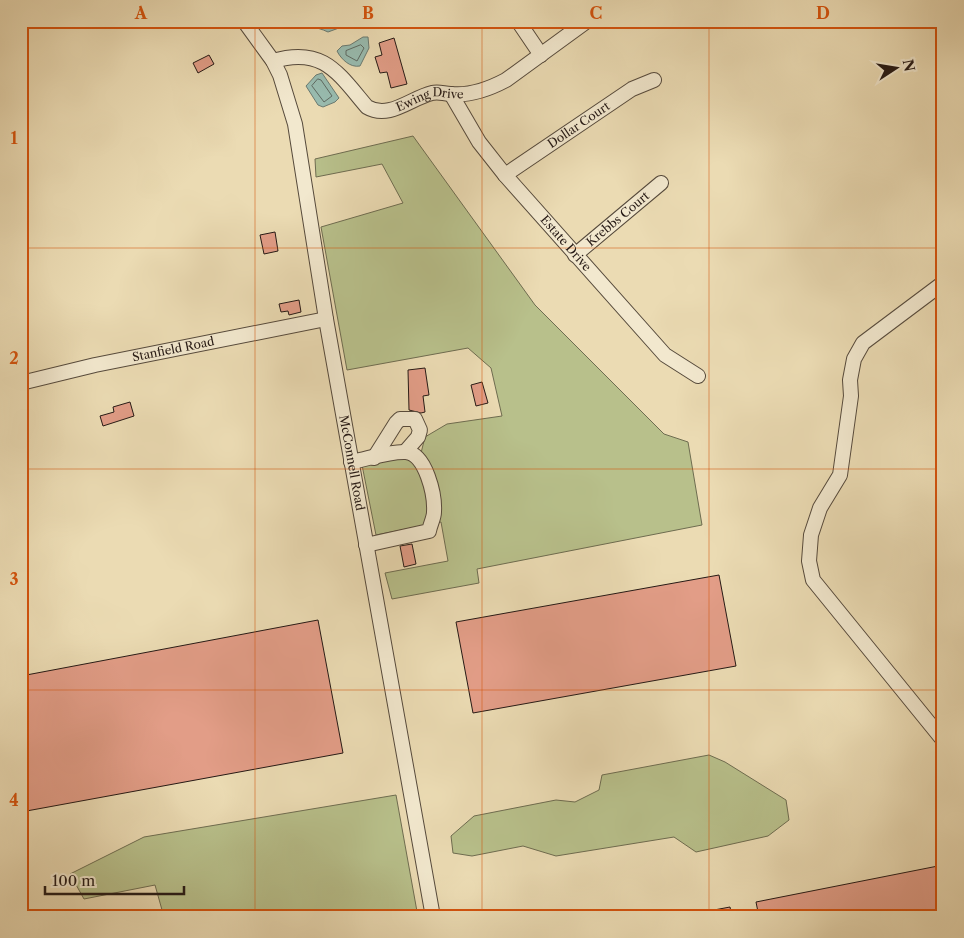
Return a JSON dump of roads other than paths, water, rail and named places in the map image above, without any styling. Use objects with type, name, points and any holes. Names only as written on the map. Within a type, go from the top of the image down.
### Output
[{"type":"street","name":"McConnell Road","points":[[244,21],[273,61],[280,75],[295,124],[326,319],[433,917]]},
{"type":"street","points":[[518,21],[541,55]]},
{"type":"street","name":"Ewing Drive","points":[[273,61],[292,57],[328,63],[373,110],[393,110],[431,93],[479,92],[493,87],[587,21]]},
{"type":"street","name":"Dollar Court","points":[[505,176],[632,89],[654,80]]},
{"type":"street","name":"Estate Drive","points":[[451,94],[479,142],[505,176],[665,354],[698,376]]},
{"type":"street","name":"Krebbs Court","points":[[575,254],[661,183]]},
{"type":"street","points":[[943,283],[863,343],[854,359],[840,475],[820,508],[811,535],[809,561],[813,580],[943,740]]},
{"type":"street","name":"Stanfield Road","points":[[21,383],[95,365],[326,319]]},
{"type":"street","points":[[374,458],[400,419],[415,419],[420,430],[418,437],[405,452]]},
{"type":"street","points":[[351,462],[405,452],[415,455],[424,467],[429,481],[434,513],[428,531],[366,545]]},
{"type":"water","points":[[291,21],[358,21],[328,32]]},
{"type":"water","points":[[363,37],[368,37],[369,48],[360,66],[353,66],[343,60],[337,51],[342,46],[350,45]]},
{"type":"water","points":[[322,73],[339,98],[335,102],[323,107],[318,105],[306,86],[316,75]]}]
